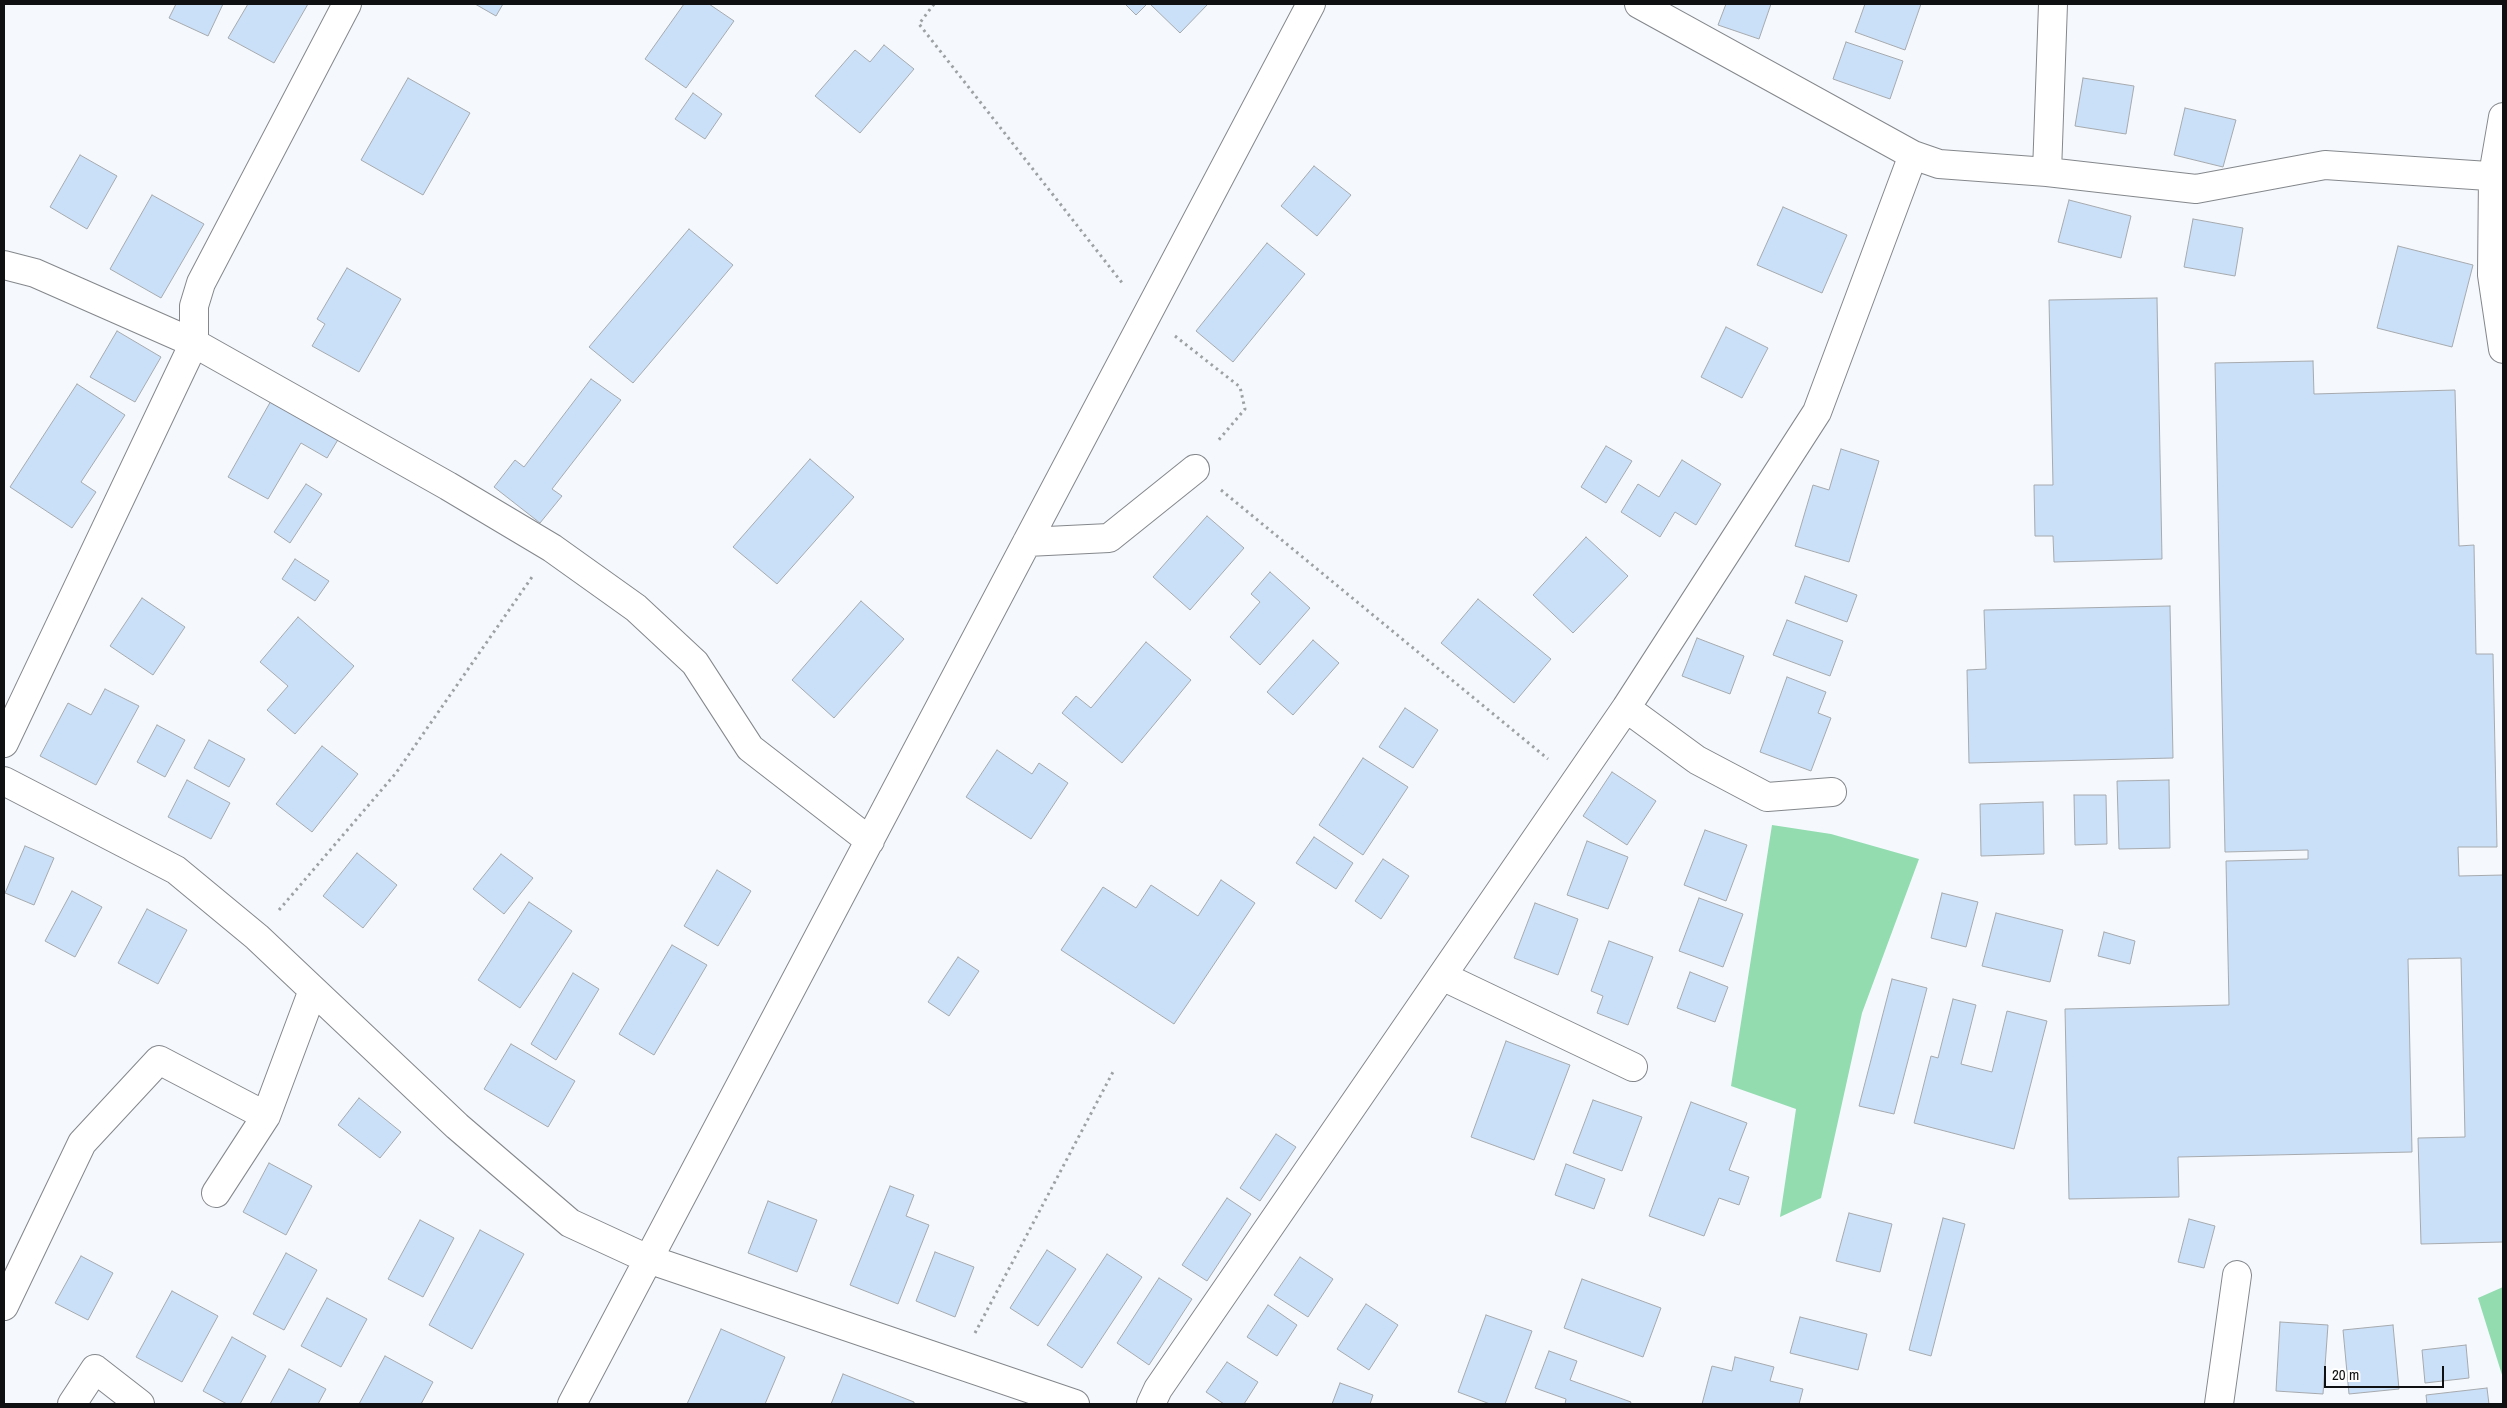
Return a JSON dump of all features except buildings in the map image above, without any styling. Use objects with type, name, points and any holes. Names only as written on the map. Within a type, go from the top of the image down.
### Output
[{"type":"street","points":[[4,743],[194,343],[194,306],[200,283],[348,4]]},
{"type":"street","points":[[572,1404],[1312,4]]},
{"type":"street","points":[[1639,4],[1913,155],[1940,164],[2047,172],[2196,189],[2326,165],[2498,176]]},
{"type":"street","points":[[2047,172],[2053,4]]},
{"type":"street","points":[[2503,117],[2492,275],[2503,349]]},
{"type":"street","points":[[1151,1404],[1158,1389],[1626,708],[1817,412],[1913,155]]},
{"type":"street","points":[[4,265],[35,273],[194,343],[448,486],[552,548],[636,608],[695,663],[750,748],[870,841]]},
{"type":"street","points":[[1027,542],[1109,538],[1195,469]]},
{"type":"street","points":[[1626,708],[1697,760],[1766,796],[1832,792]]},
{"type":"street","points":[[4,781],[176,870],[257,937],[457,1126],[570,1223],[648,1260],[1075,1404]]},
{"type":"street","points":[[1442,976],[1633,1067]]},
{"type":"street","points":[[216,1193],[266,1116],[313,990]]},
{"type":"street","points":[[4,1306],[82,1143],[159,1060],[266,1116]]},
{"type":"street","points":[[2219,1404],[2236,1275]]},
{"type":"street","points":[[72,1404],[95,1370],[140,1404]]},
{"type":"path","points":[[934,4],[919,24],[1147,315],[1240,387],[1245,409],[1195,469],[1576,782]]},
{"type":"path","points":[[257,937],[396,772],[552,548]]},
{"type":"path","points":[[958,1365],[1114,1070]]},
{"type":"green space","points":[[1772,825],[1831,834],[1919,859],[1862,1013],[1821,1198],[1780,1217],[1796,1109],[1731,1086]]},
{"type":"green space","points":[[2503,1287],[2503,1378],[2478,1298]]}]
